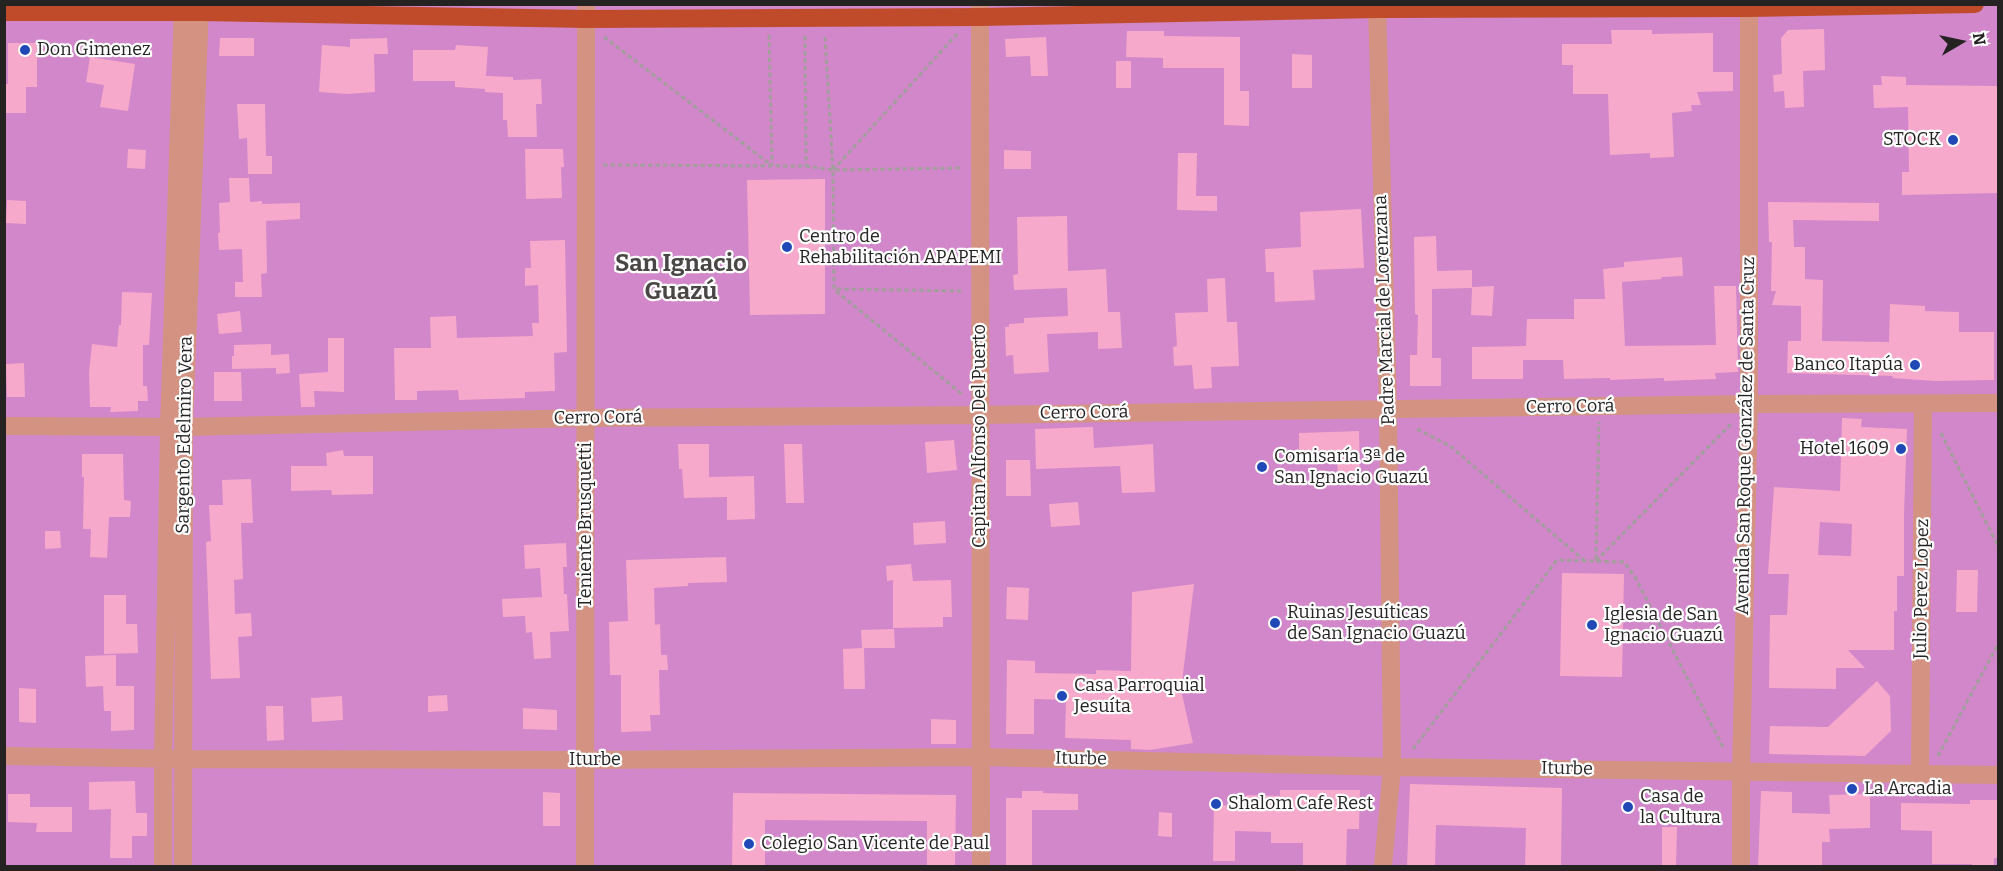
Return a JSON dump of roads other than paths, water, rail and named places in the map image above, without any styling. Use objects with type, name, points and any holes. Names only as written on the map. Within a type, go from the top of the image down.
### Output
[{"type":"main road","points":[[4,12],[192,9],[586,12],[980,11],[1975,4]]},
{"type":"street","name":"Avenida San Roque González de Santa Cruz","points":[[1741,867],[1749,404],[1749,6]]},
{"type":"street","name":"Padre Marcial de Lorenzana","points":[[1377,7],[1388,408],[1392,767],[1383,867]]},
{"type":"street","name":"Sargento Edelmiro Vera","points":[[163,867],[163,759],[192,9]]},
{"type":"street","name":"Capitan Alfonso Del Puerto","points":[[980,11],[981,867]]},
{"type":"street","name":"Teniente Brusquetti","points":[[585,867],[586,12]]},
{"type":"street","name":"Cerro Corá","points":[[4,426],[176,427],[586,418],[1998,403]]},
{"type":"street","name":"Julio Perez Lopez","points":[[1920,774],[1923,404]]},
{"type":"street","name":"Sargento Edelmiro Vera","points":[[176,427],[183,867]]},
{"type":"street","name":"Iturbe","points":[[4,756],[163,759],[585,760],[982,757],[1392,767],[1998,775]]},
{"type":"place","name":"Don Gimenez","points":[[25,50]]},
{"type":"place","name":"STOCK","points":[[1953,140]]},
{"type":"place","name":"Centro de Rehabilitación APAPEMI","points":[[787,247]]},
{"type":"place","name":"Banco Itapúa","points":[[1915,365]]},
{"type":"place","name":"Hotel 1609","points":[[1901,449]]},
{"type":"place","name":"Comisaría 3ª de San Ignacio Guazú","points":[[1262,467]]},
{"type":"place","name":"Ruinas Jesuíticas de San Ignacio Guazú","points":[[1275,623]]},
{"type":"place","name":"Iglesia de San Ignacio Guazú","points":[[1592,625]]},
{"type":"place","name":"Casa Parroquial Jesuíta","points":[[1062,696]]},
{"type":"place","name":"La Arcadia","points":[[1852,789]]},
{"type":"place","name":"Shalom Cafe Rest","points":[[1216,804]]},
{"type":"place","name":"Casa de la Cultura","points":[[1628,807]]},
{"type":"place","name":"Colegio San Vicente de Paul","points":[[749,844]]},
{"type":"district","name":"San Ignacio Guazú","points":[[681,278]]}]
